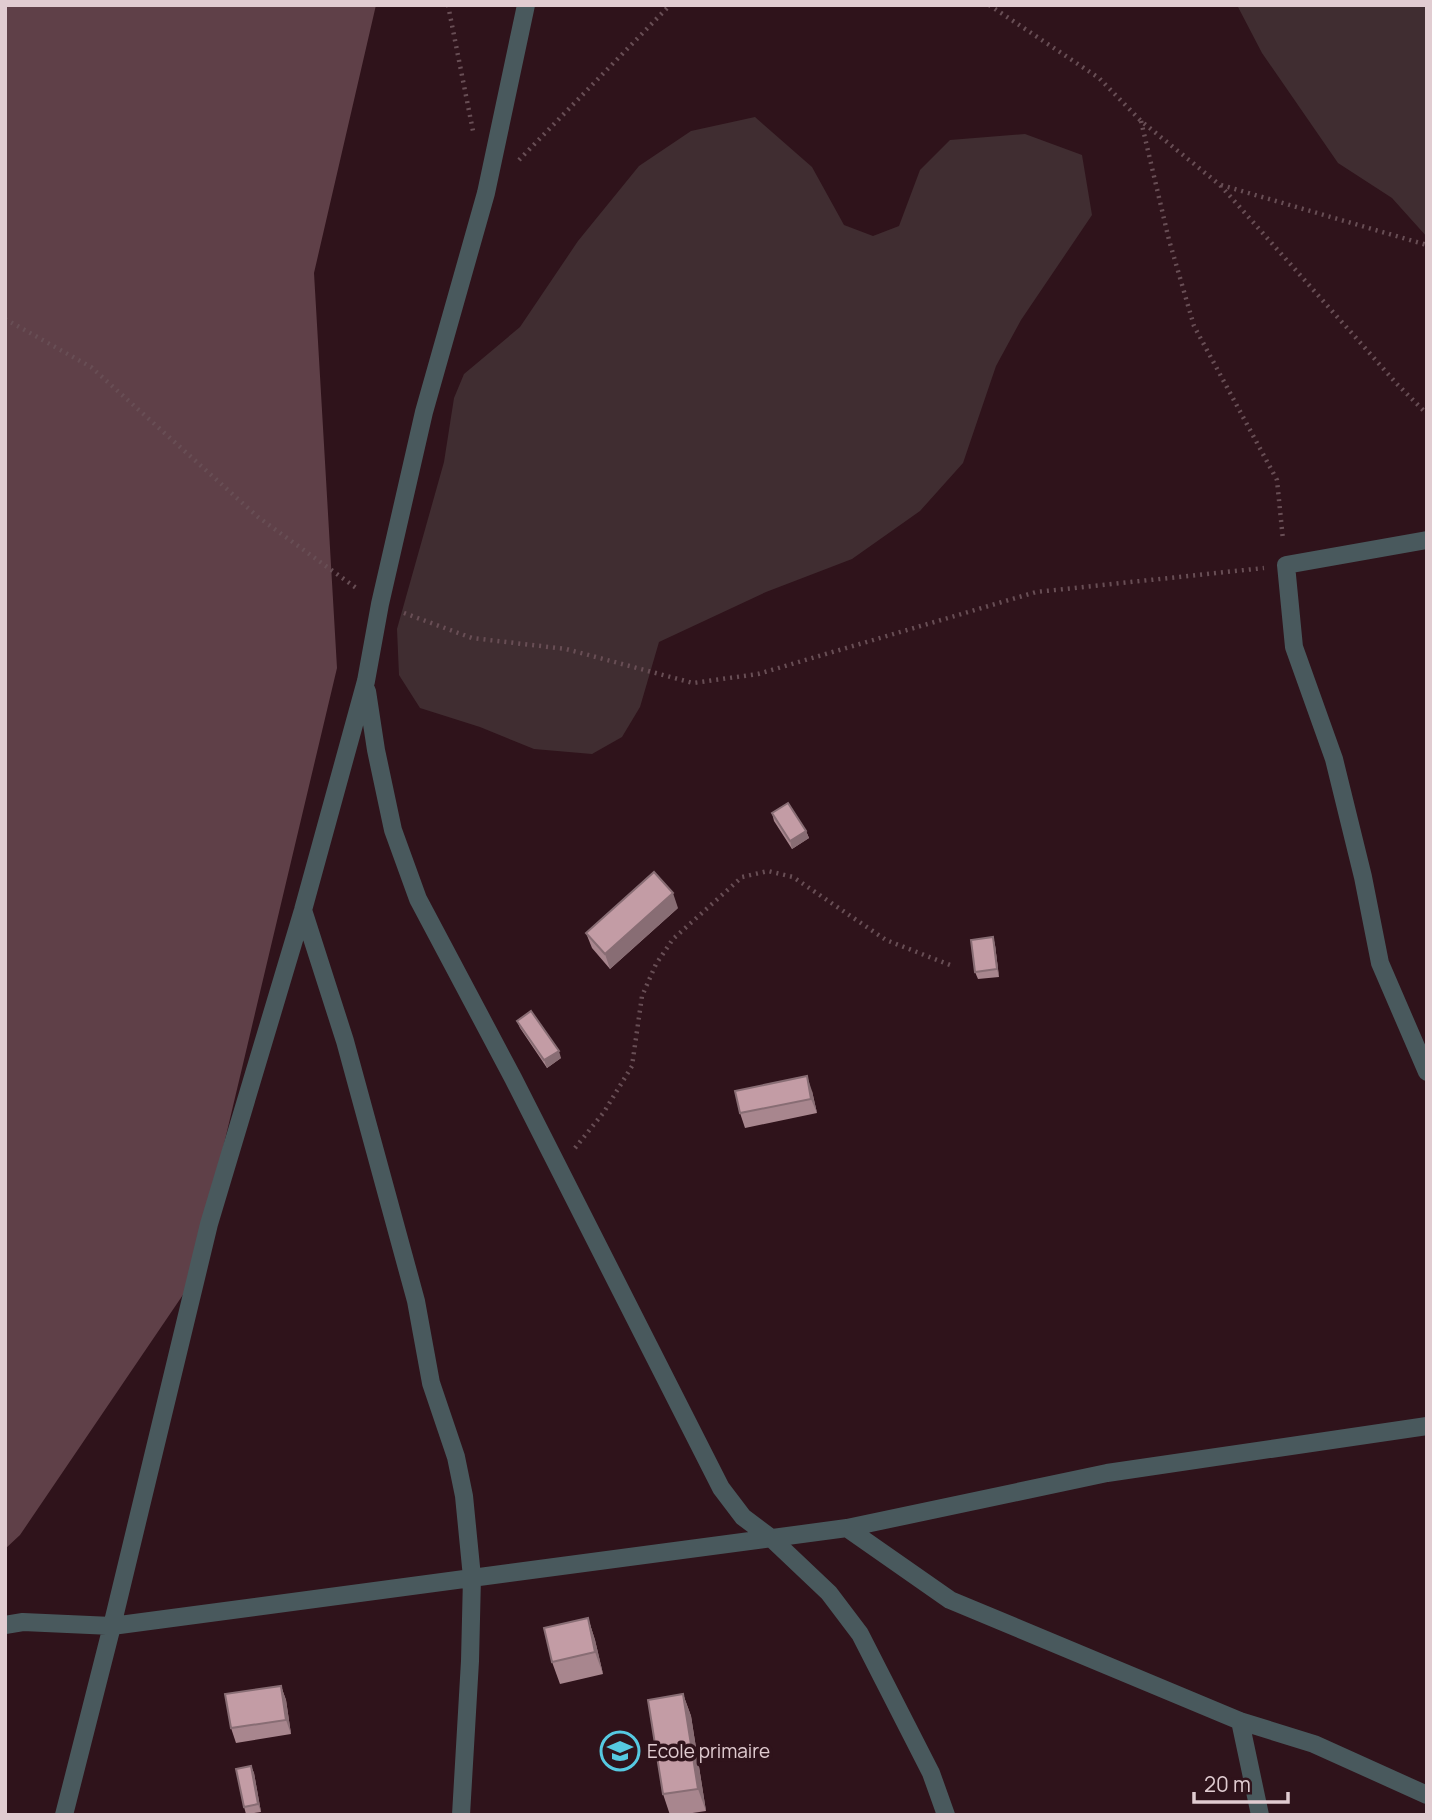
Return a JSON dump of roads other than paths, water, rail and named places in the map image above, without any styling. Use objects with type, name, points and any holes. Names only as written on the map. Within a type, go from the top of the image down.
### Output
[{"type":"street","points":[[64,1815],[209,1224],[303,910],[366,681],[380,604],[424,412],[486,193],[526,5]]},
{"type":"street","points":[[1427,540],[1286,565],[1294,647],[1334,759],[1363,877],[1380,962],[1427,1072]]},
{"type":"street","points":[[366,681],[376,750],[393,830],[418,899],[562,1174],[721,1488],[743,1517],[771,1538],[829,1593],[860,1634],[931,1773],[946,1815]]},
{"type":"street","points":[[303,910],[348,1054],[416,1301],[431,1383],[456,1457],[464,1496],[472,1577],[461,1815]]},
{"type":"street","points":[[5,1625],[23,1622],[112,1626],[725,1542],[847,1528],[1107,1473],[1427,1426]]},
{"type":"street","points":[[847,1528],[950,1600],[1240,1721],[1314,1744],[1427,1795]]},
{"type":"street","points":[[1240,1721],[1260,1815]]},
{"type":"place","name":"Ecole primaire","points":[[620,1751]]}]
